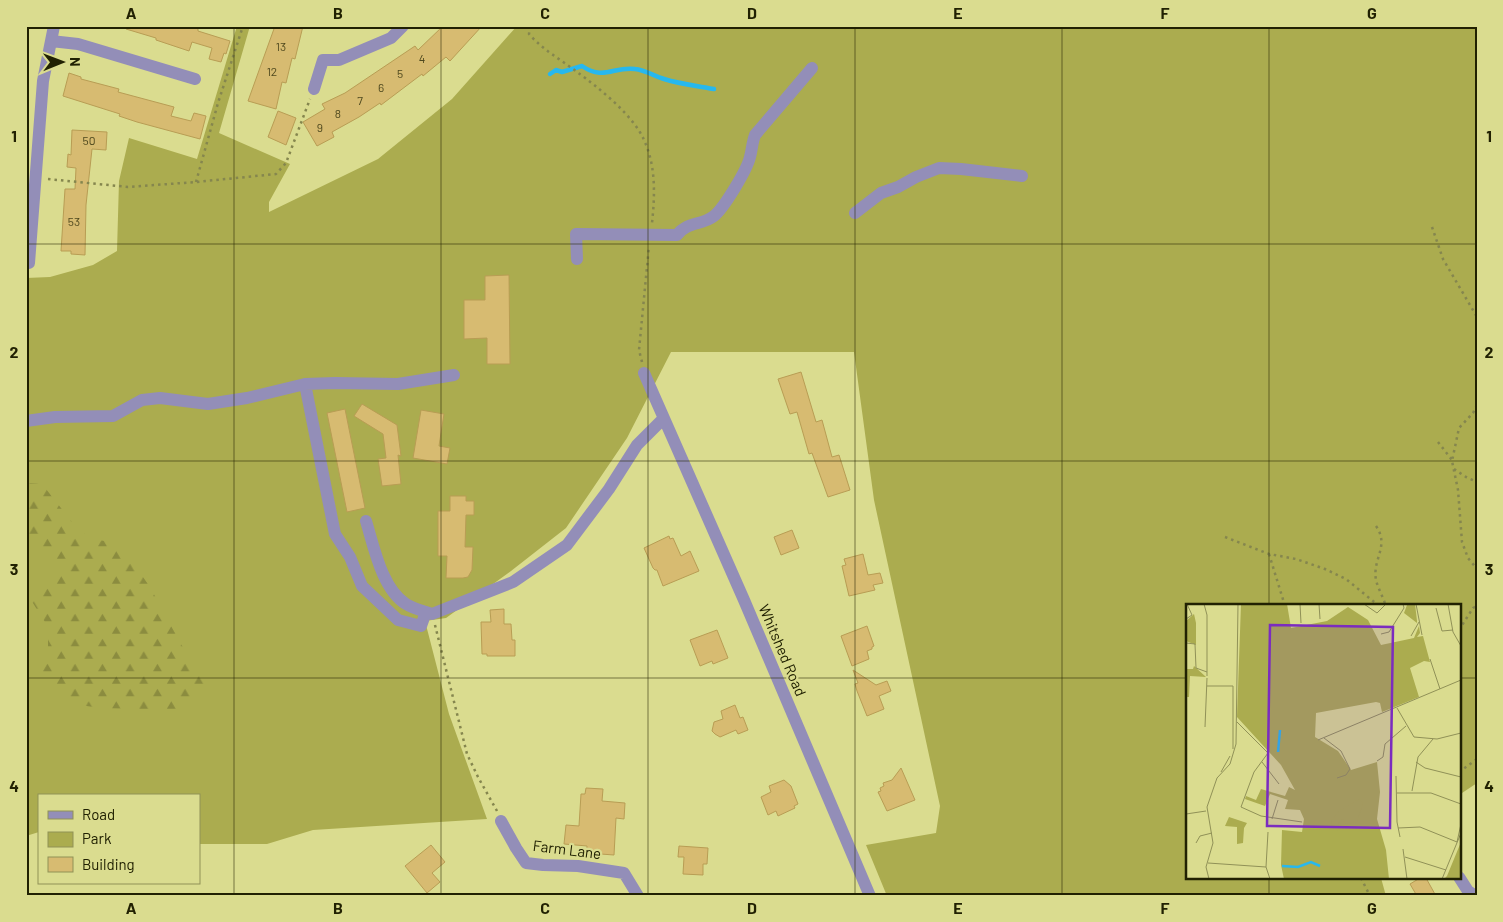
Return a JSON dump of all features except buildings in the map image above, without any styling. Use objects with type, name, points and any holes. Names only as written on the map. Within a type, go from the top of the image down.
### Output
[{"type":"street","points":[[29,263],[34,177],[43,81],[54,26]]},
{"type":"street","points":[[314,88],[323,60],[339,60],[391,38],[403,26]]},
{"type":"street","points":[[51,41],[78,44],[195,78]]},
{"type":"street","points":[[577,259],[576,234],[677,235],[683,228],[709,220],[715,216],[725,205],[750,158],[755,135],[812,68]]},
{"type":"street","points":[[855,213],[882,193],[898,188],[916,177],[939,168],[1022,176]]},
{"type":"street","name":"Whitshed Road","points":[[644,373],[748,609],[870,896]]},
{"type":"street","points":[[26,421],[55,417],[113,416],[142,400],[160,398],[208,404],[247,398],[305,384],[398,384],[454,375]]},
{"type":"street","points":[[305,384],[335,534],[350,557],[362,586],[398,620],[420,626],[429,613],[513,582],[567,545],[637,445],[663,419]]},
{"type":"street","points":[[366,521],[377,560],[392,590],[406,604],[429,613]]},
{"type":"street","name":"Farm Lane","points":[[501,821],[526,863],[578,866],[624,873],[638,896]]},
{"type":"street","points":[[1460,879],[1468,891],[1474,896]]},
{"type":"path","points":[[196,182],[218,103],[243,26]]},
{"type":"path","points":[[530,26],[529,34],[539,46],[577,72],[627,114],[644,139],[652,167],[654,196],[639,350],[644,373]]},
{"type":"path","points":[[34,177],[128,187],[276,174],[286,163],[314,88]]},
{"type":"path","points":[[1432,228],[1444,260],[1477,317]]},
{"type":"path","points":[[1452,461],[1460,428],[1473,413],[1477,405]]},
{"type":"path","points":[[1438,442],[1452,461],[1458,490],[1462,542],[1468,558],[1477,569]]},
{"type":"path","points":[[1454,469],[1477,482]]},
{"type":"path","points":[[1376,526],[1381,534],[1382,544],[1378,558],[1376,579],[1385,604]]},
{"type":"path","points":[[1225,537],[1269,554],[1296,559],[1325,569],[1346,579],[1377,604]]},
{"type":"path","points":[[1269,554],[1285,604]]},
{"type":"path","points":[[1460,628],[1473,608],[1477,606]]},
{"type":"path","points":[[429,613],[467,754],[497,809],[501,821]]},
{"type":"path","points":[[1460,771],[1477,759]]},
{"type":"path","points":[[1363,880],[1370,896]]},
{"type":"green space","points":[[237,26],[250,26],[219,133],[290,164],[269,202],[269,212],[378,159],[452,99],[517,26],[1477,26],[1477,783],[1460,794],[1460,604],[1186,604],[1186,880],[1382,880],[1386,896],[887,896],[866,845],[936,833],[940,806],[874,500],[854,352],[671,352],[627,438],[566,528],[446,618],[425,621],[449,714],[487,819],[313,830],[267,844],[200,844],[200,794],[38,794],[38,832],[26,836],[26,278],[50,277],[93,265],[117,251],[119,181],[129,138],[197,159]]},
{"type":"green space","points":[[26,483],[42,484],[76,527],[91,539],[119,543],[150,587],[192,664],[211,690],[180,715],[72,704],[52,686],[36,677],[48,652],[48,627],[26,592],[41,585],[57,573],[30,534],[26,535]]},
{"type":"waterway","points":[[550,74],[556,70],[562,72],[582,66],[603,73],[621,69],[635,69],[670,81],[714,89]]}]
